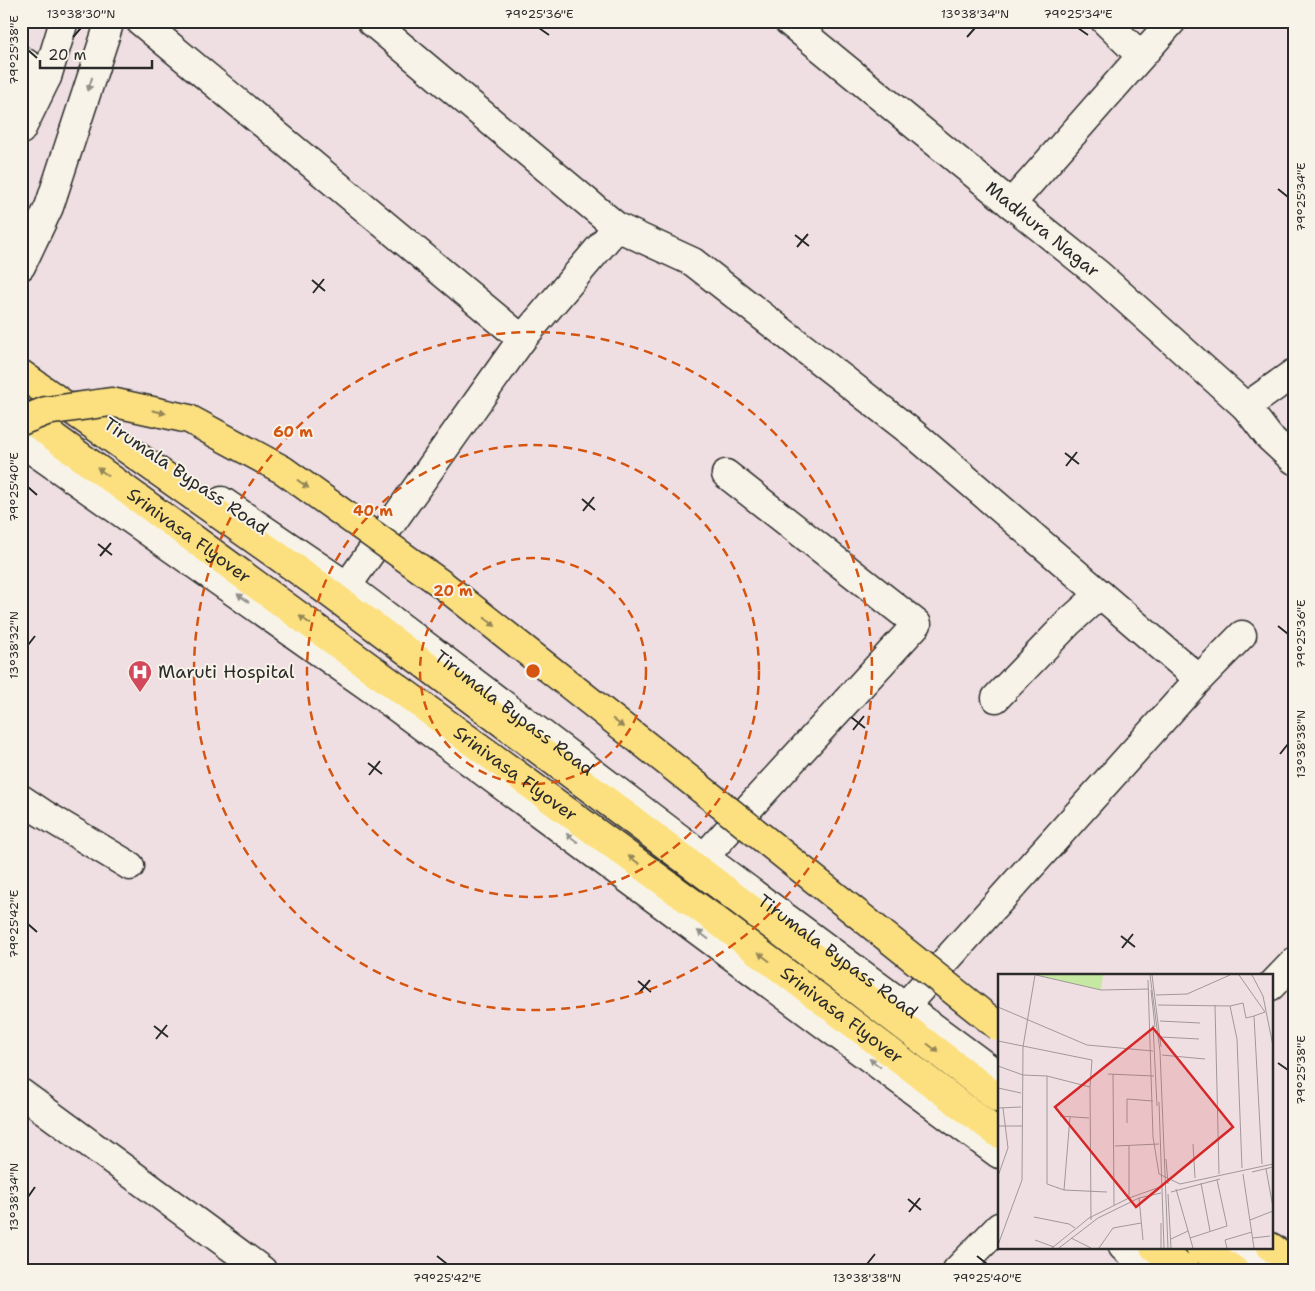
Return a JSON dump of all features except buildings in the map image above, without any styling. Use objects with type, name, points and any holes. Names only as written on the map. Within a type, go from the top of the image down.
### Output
[{"type":"main road","name":"Srinivasa Flyover","points":[[21,374],[323,588],[715,882],[998,1098]]},
{"type":"main road","points":[[21,421],[46,411],[111,402],[189,419],[283,470],[443,585],[998,1026]]},
{"type":"main road","name":"Srinivasa Flyover","points":[[21,413],[716,920],[998,1133]]},
{"type":"main road","points":[[1155,1248],[1186,1270]]},
{"type":"main road","points":[[1201,1248],[1234,1270]]},
{"type":"main road","points":[[1272,1248],[1294,1264]]},
{"type":"street","points":[[21,130],[47,77],[64,21]]},
{"type":"street","points":[[21,266],[49,206],[110,21]]},
{"type":"street","points":[[140,21],[522,339]]},
{"type":"street","points":[[371,21],[617,227],[693,262],[915,435],[1199,679]]},
{"type":"street","name":"Madhura Nagar","points":[[788,21],[1098,274],[1246,407],[1269,437],[1294,460]]},
{"type":"street","points":[[1105,21],[1141,56]]},
{"type":"street","points":[[1011,204],[1172,21]]},
{"type":"street","points":[[21,60],[47,77]]},
{"type":"street","points":[[346,586],[522,339],[617,227]]},
{"type":"street","name":"Tirumala Bypass Road","points":[[21,362],[346,586],[704,857],[998,1075]]},
{"type":"street","points":[[1246,407],[1294,373]]},
{"type":"street","points":[[21,442],[372,689],[998,1153]]},
{"type":"street","points":[[704,857],[917,624],[726,474]]},
{"type":"street","points":[[996,698],[1069,622],[1100,594]]},
{"type":"street","points":[[905,1006],[1199,679],[1242,635]]},
{"type":"street","points":[[21,800],[130,866]]},
{"type":"street","points":[[1272,985],[1294,962]]},
{"type":"street","points":[[21,1093],[262,1270]]},
{"type":"street","points":[[957,1270],[998,1228]]},
{"type":"street","points":[[1123,1248],[1152,1270]]},
{"type":"street","points":[[1239,1248],[1270,1270]]},
{"type":"place","name":"Maruti Hospital","points":[[140,693]]}]
